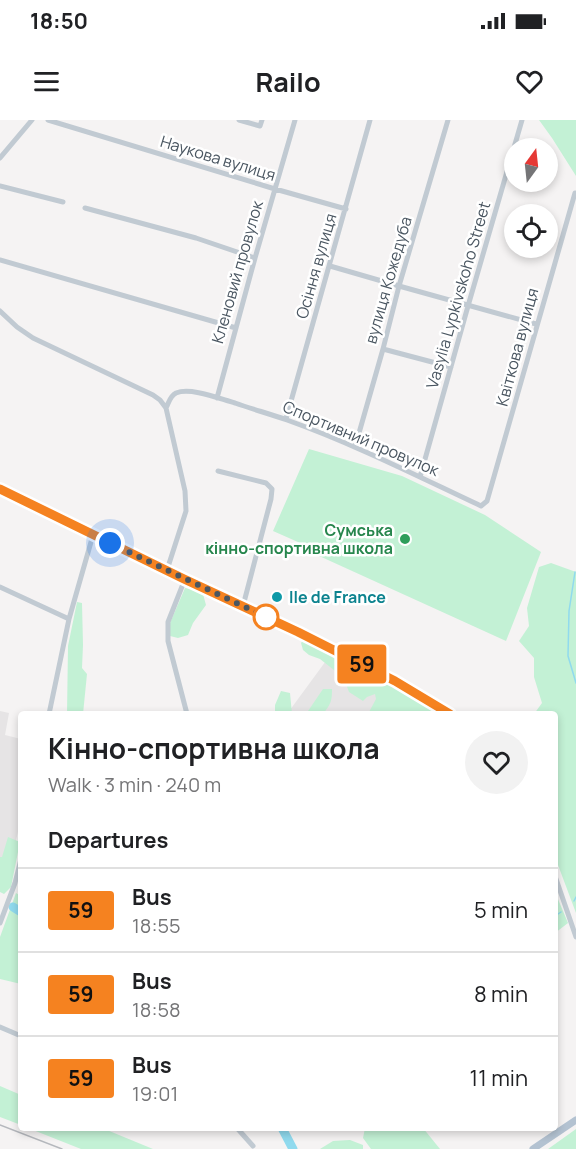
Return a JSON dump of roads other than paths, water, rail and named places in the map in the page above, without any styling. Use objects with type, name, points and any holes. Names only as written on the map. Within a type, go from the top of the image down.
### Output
[{"type":"main road","points":[[533,1149],[576,1120]]},
{"type":"street","points":[[0,158],[32,120]]},
{"type":"street","name":"Наукова вулиця","points":[[48,120],[275,189],[346,208]]},
{"type":"street","points":[[238,120],[260,126],[262,120]]},
{"type":"street","name":"Кленовий провулок","points":[[217,398],[295,120]]},
{"type":"street","name":"Осіння вулиця","points":[[286,420],[370,120]]},
{"type":"street","name":"вулиця Кожедуба","points":[[355,447],[448,120]]},
{"type":"street","name":"Vasylia Lypkivskoho Street","points":[[420,477],[522,120]]},
{"type":"street","points":[[0,186],[63,202]]},
{"type":"street","name":"Квіткова вулиця","points":[[481,506],[487,501],[575,193]]},
{"type":"street","points":[[85,207],[196,238],[255,258]]},
{"type":"street","points":[[0,261],[236,328]]},
{"type":"street","points":[[330,266],[536,324]]},
{"type":"street","points":[[0,310],[17,327],[33,338],[153,395],[166,408],[185,491],[186,511],[167,570]]},
{"type":"street","points":[[383,349],[451,367]]},
{"type":"street","name":"Спортивний провулок","points":[[166,408],[175,394],[184,392],[217,398],[286,420],[355,447],[481,506]]},
{"type":"street","points":[[219,471],[267,483],[272,489],[243,606]]},
{"type":"street","points":[[0,489],[395,681],[445,711]]},
{"type":"street","points":[[50,711],[69,619],[93,535]]},
{"type":"street","points":[[184,579],[168,622],[168,641],[186,711]]},
{"type":"street","points":[[0,587],[69,619]]},
{"type":"street","points":[[0,923],[18,871]]},
{"type":"street","points":[[558,885],[576,937]]},
{"type":"street","points":[[0,1027],[18,1035]]},
{"type":"street","points":[[240,1131],[253,1146]]},
{"type":"waterway","points":[[575,572],[569,611],[568,656],[576,683]]},
{"type":"waterway","points":[[574,901],[576,897]]},
{"type":"waterway","points":[[13,907],[18,910]]},
{"type":"waterway","points":[[284,1131],[293,1149]]},
{"type":"railway","points":[[0,1125],[62,1149]]},
{"type":"place","name":"Сумська кінно-спортивна школа","points":[[405,539]]},
{"type":"place","name":"Ile de France","points":[[277,597]]}]
